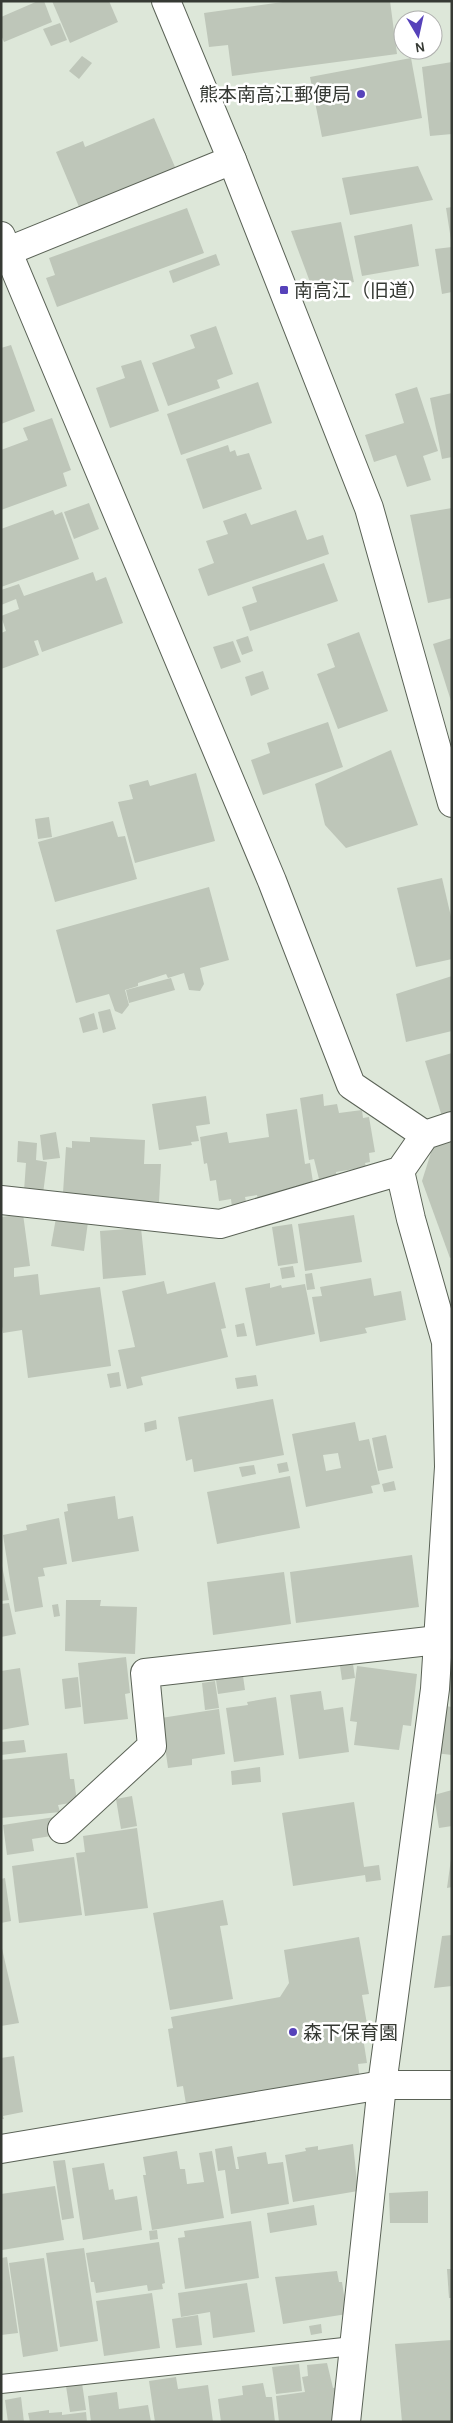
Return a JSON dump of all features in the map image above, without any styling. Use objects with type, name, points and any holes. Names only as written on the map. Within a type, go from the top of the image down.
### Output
[{"type":"street","points":[[166,1],[232,160],[369,508],[452,803]]},
{"type":"street","points":[[232,160],[3,247],[272,881],[351,1085],[425,1135]]},
{"type":"street","points":[[1,1200],[220,1224],[400,1171],[425,1135],[452,1126]]},
{"type":"street","points":[[346,2422],[382,2085],[436,1689],[449,1466],[446,1342],[411,1218],[400,1171]]},
{"type":"street","points":[[62,1829],[152,1746],[145,1673],[438,1640]]},
{"type":"street","points":[[1,2149],[382,2085],[452,2085]]},
{"type":"lane","points":[[1,2384],[353,2346]]},
{"type":"building","points":[[38,1],[44,1],[52,22],[4,42],[1,35],[1,17]]},
{"type":"building","points":[[52,1],[109,1],[118,22],[70,43]]},
{"type":"building","points":[[290,1],[390,1],[393,24],[393,55],[232,76],[228,45],[209,47],[204,13]]},
{"type":"building","points":[[60,23],[67,40],[51,46],[43,29]]},
{"type":"building","points":[[82,56],[92,63],[79,79],[69,71]]},
{"type":"building","points":[[400,60],[411,60],[422,118],[322,137],[310,77]]},
{"type":"building","points":[[452,62],[452,134],[430,136],[422,67]]},
{"type":"building","points":[[154,118],[178,174],[82,214],[56,152],[83,141],[85,147]]},
{"type":"building","points":[[418,166],[433,200],[350,215],[342,178]]},
{"type":"building","points":[[452,207],[452,240],[451,240],[446,208]]},
{"type":"building","points":[[187,208],[204,253],[57,307],[46,278],[55,275],[49,258]]},
{"type":"building","points":[[341,222],[354,282],[313,290],[291,231]]},
{"type":"building","points":[[412,224],[419,266],[362,276],[354,236]]},
{"type":"building","points":[[452,247],[452,292],[442,294],[435,249]]},
{"type":"building","points":[[216,254],[220,265],[173,283],[169,271]]},
{"type":"building","points":[[216,326],[233,374],[217,380],[220,388],[168,406],[152,363],[195,348],[190,335]]},
{"type":"building","points":[[11,345],[35,411],[1,424],[1,348]]},
{"type":"building","points":[[141,360],[159,411],[110,428],[96,388],[125,378],[121,366]]},
{"type":"building","points":[[258,382],[272,423],[181,455],[167,414]]},
{"type":"building","points":[[417,387],[438,451],[423,456],[431,480],[407,487],[396,455],[374,462],[365,435],[404,423],[395,394]]},
{"type":"building","points":[[452,393],[452,457],[442,459],[430,398]]},
{"type":"building","points":[[52,418],[71,470],[63,473],[67,486],[1,510],[1,450],[28,440],[23,428]]},
{"type":"building","points":[[228,445],[230,452],[235,450],[237,456],[249,453],[262,489],[203,509],[186,459]]},
{"type":"building","points":[[89,503],[99,529],[74,539],[64,512]]},
{"type":"building","points":[[452,508],[452,598],[428,603],[410,515]]},
{"type":"building","points":[[53,510],[55,515],[62,512],[79,559],[1,587],[1,529]]},
{"type":"building","points":[[296,510],[307,540],[323,535],[329,554],[208,596],[198,569],[214,563],[206,541],[228,534],[223,521],[246,513],[251,525]]},
{"type":"building","points":[[324,563],[338,601],[250,631],[242,607],[257,602],[252,587]]},
{"type":"building","points":[[93,572],[96,581],[106,577],[123,623],[42,652],[38,640],[34,641],[39,655],[1,669],[1,633],[6,631],[1,616],[19,609],[16,599],[1,605],[1,590],[19,584],[24,596]]},
{"type":"building","points":[[359,632],[388,711],[338,729],[317,674],[335,667],[327,644]]},
{"type":"building","points":[[248,636],[253,651],[242,655],[236,640]]},
{"type":"building","points":[[452,638],[452,701],[451,701],[433,644]]},
{"type":"building","points":[[233,641],[241,662],[221,669],[213,647]]},
{"type":"building","points":[[263,671],[269,689],[251,696],[245,677]]},
{"type":"building","points":[[328,722],[343,767],[263,795],[251,760],[270,753],[267,743]]},
{"type":"building","points":[[391,750],[418,825],[346,848],[325,825],[315,784]]},
{"type":"building","points":[[196,773],[215,841],[135,863],[118,802],[133,799],[129,785],[148,780],[150,786]]},
{"type":"building","points":[[49,817],[52,837],[38,839],[35,819]]},
{"type":"building","points":[[113,821],[118,837],[125,836],[137,879],[55,902],[38,842]]},
{"type":"building","points":[[442,878],[452,921],[452,959],[416,967],[397,888]]},
{"type":"building","points":[[209,887],[229,960],[200,968],[204,984],[200,991],[189,990],[184,973],[168,978],[166,974],[138,983],[138,986],[125,990],[129,1005],[122,1014],[115,1011],[109,994],[76,1003],[56,930]]},
{"type":"building","points":[[452,976],[452,1031],[406,1042],[396,994]]},
{"type":"building","points":[[171,978],[175,990],[129,1003],[126,990]]},
{"type":"building","points":[[110,1009],[116,1029],[103,1033],[98,1012]]},
{"type":"building","points":[[94,1013],[98,1029],[83,1033],[79,1018]]},
{"type":"building","points":[[452,1053],[452,1117],[443,1120],[425,1061]]},
{"type":"building","points":[[323,1094],[324,1106],[337,1104],[339,1113],[362,1110],[363,1118],[369,1117],[375,1152],[369,1153],[370,1162],[365,1163],[366,1167],[336,1172],[338,1185],[321,1187],[314,1159],[309,1160],[300,1098]]},
{"type":"building","points":[[206,1096],[210,1124],[196,1126],[199,1141],[191,1142],[192,1145],[159,1150],[152,1104]]},
{"type":"building","points":[[297,1109],[305,1164],[310,1163],[313,1182],[308,1183],[308,1187],[258,1200],[257,1195],[245,1197],[247,1206],[232,1208],[231,1199],[219,1201],[216,1180],[210,1181],[207,1163],[204,1164],[200,1137],[227,1132],[229,1143],[269,1137],[266,1114]]},
{"type":"building","points":[[56,1132],[60,1158],[43,1160],[40,1135]]},
{"type":"building","points":[[90,1137],[145,1140],[144,1164],[161,1164],[159,1202],[78,1197],[78,1194],[63,1193],[66,1147],[72,1148],[72,1141],[90,1142]]},
{"type":"building","points":[[452,1137],[452,1257],[450,1258],[422,1181],[434,1143]]},
{"type":"building","points":[[18,1141],[37,1143],[36,1160],[47,1162],[43,1194],[24,1191],[26,1163],[17,1162]]},
{"type":"building","points":[[23,1214],[30,1266],[14,1268],[14,1277],[38,1274],[40,1295],[100,1287],[111,1366],[28,1378],[22,1330],[3,1333],[1,1319],[1,1217]]},
{"type":"building","points":[[354,1215],[362,1262],[305,1271],[298,1224]]},
{"type":"building","points":[[56,1218],[88,1222],[84,1251],[51,1246]]},
{"type":"building","points":[[292,1224],[298,1263],[278,1266],[272,1227]]},
{"type":"building","points":[[141,1228],[146,1275],[103,1279],[100,1231]]},
{"type":"building","points":[[293,1266],[295,1277],[282,1279],[280,1268]]},
{"type":"building","points":[[312,1273],[315,1289],[307,1290],[305,1274]]},
{"type":"building","points":[[371,1278],[374,1296],[401,1291],[406,1320],[365,1328],[367,1333],[320,1342],[312,1297],[322,1296],[320,1287]]},
{"type":"building","points":[[164,1281],[167,1294],[215,1282],[226,1328],[221,1329],[228,1357],[141,1377],[143,1385],[127,1389],[118,1350],[135,1347],[122,1291]]},
{"type":"building","points":[[270,1283],[270,1288],[281,1285],[282,1288],[305,1284],[315,1334],[256,1346],[245,1288]]},
{"type":"building","points":[[244,1323],[247,1336],[237,1337],[235,1325]]},
{"type":"building","points":[[119,1372],[121,1386],[110,1388],[107,1374]]},
{"type":"building","points":[[256,1375],[258,1386],[237,1389],[235,1378]]},
{"type":"building","points":[[273,1399],[284,1455],[194,1472],[192,1459],[186,1461],[178,1417]]},
{"type":"building","points":[[156,1420],[157,1429],[145,1432],[144,1423]]},
{"type":"building","points":[[355,1422],[359,1441],[369,1439],[380,1484],[371,1486],[373,1493],[306,1507],[292,1434]],"holes":[[[338,1453],[341,1468],[326,1471],[323,1455]]]},
{"type":"building","points":[[386,1435],[393,1468],[378,1471],[372,1438]]},
{"type":"building","points":[[287,1462],[289,1471],[279,1473],[277,1464]]},
{"type":"building","points":[[254,1465],[256,1474],[242,1477],[239,1467]]},
{"type":"building","points":[[290,1476],[300,1528],[217,1544],[207,1492]]},
{"type":"building","points":[[394,1481],[396,1490],[384,1492],[382,1484]]},
{"type":"building","points":[[115,1496],[118,1519],[133,1516],[139,1551],[72,1562],[64,1512],[68,1511],[67,1504]]},
{"type":"building","points":[[59,1518],[67,1564],[43,1568],[45,1576],[38,1577],[43,1607],[15,1612],[3,1535],[27,1530],[26,1525]]},
{"type":"building","points":[[412,1555],[419,1607],[296,1623],[290,1572]]},
{"type":"building","points":[[1,1561],[9,1600],[1,1601]]},
{"type":"building","points":[[284,1572],[291,1624],[213,1635],[207,1582]]},
{"type":"building","points":[[66,1600],[101,1600],[100,1606],[137,1607],[135,1654],[65,1651]]},
{"type":"building","points":[[9,1603],[16,1634],[1,1637],[1,1604]]},
{"type":"building","points":[[58,1604],[60,1616],[54,1617],[52,1605]]},
{"type":"building","points":[[126,1657],[130,1693],[125,1694],[128,1719],[84,1724],[78,1663]]},
{"type":"building","points":[[353,1664],[355,1678],[342,1680],[340,1666]]},
{"type":"building","points":[[357,1666],[417,1674],[411,1726],[403,1725],[399,1750],[354,1745],[357,1722],[350,1721]]},
{"type":"building","points":[[20,1668],[29,1725],[1,1730],[1,1671]]},
{"type":"building","points":[[243,1676],[245,1690],[218,1694],[216,1680]]},
{"type":"building","points":[[78,1677],[81,1707],[65,1709],[62,1679]]},
{"type":"building","points":[[215,1681],[219,1708],[205,1710],[202,1683]]},
{"type":"building","points":[[321,1691],[324,1710],[343,1707],[349,1752],[299,1759],[290,1695]]},
{"type":"building","points":[[276,1697],[284,1755],[234,1762],[226,1708],[248,1705],[247,1702]]},
{"type":"building","points":[[439,1705],[452,1707],[452,1755],[435,1753]]},
{"type":"building","points":[[219,1709],[225,1754],[192,1759],[192,1765],[168,1768],[161,1718]]},
{"type":"building","points":[[24,1740],[26,1752],[1,1755],[1,1742]]},
{"type":"building","points":[[67,1753],[70,1779],[74,1779],[77,1802],[58,1805],[60,1812],[1,1818],[1,1760]]},
{"type":"building","points":[[260,1767],[261,1782],[232,1785],[231,1771]]},
{"type":"building","points":[[452,1790],[452,1826],[439,1828],[434,1795]]},
{"type":"building","points":[[132,1796],[137,1826],[121,1829],[116,1799]]},
{"type":"building","points":[[354,1802],[364,1867],[379,1865],[381,1880],[366,1882],[365,1875],[293,1886],[282,1813]]},
{"type":"building","points":[[55,1817],[58,1835],[32,1839],[34,1851],[7,1855],[3,1825]]},
{"type":"building","points":[[137,1828],[148,1908],[85,1916],[76,1853],[85,1852],[83,1836]]},
{"type":"building","points":[[74,1857],[82,1915],[19,1923],[12,1866]]},
{"type":"building","points":[[451,1859],[452,1887],[447,1888]]},
{"type":"building","points":[[5,1878],[11,1921],[1,1923],[1,1879]]},
{"type":"building","points":[[223,1900],[228,1925],[220,1926],[233,1999],[170,2010],[153,1913]]},
{"type":"building","points":[[452,1935],[452,1986],[434,1988],[442,1936]]},
{"type":"building","points":[[359,1937],[369,1994],[362,1995],[367,2024],[361,2025],[367,2063],[358,2064],[360,2080],[187,2110],[183,2086],[177,2087],[168,2029],[173,2028],[171,2017],[280,1997],[289,1983],[284,1950]]},
{"type":"building","points":[[1,1944],[19,2023],[1,2026]]},
{"type":"building","points":[[14,2056],[23,2112],[3,2116],[4,2119],[1,2119],[1,2058]]},
{"type":"building","points":[[353,2144],[358,2191],[293,2202],[285,2155],[306,2151],[305,2148],[318,2146],[318,2150]]},
{"type":"building","points":[[232,2146],[236,2169],[239,2169],[237,2157],[266,2152],[268,2164],[283,2162],[289,2204],[231,2214],[225,2170],[218,2171],[215,2149]]},
{"type":"building","points":[[177,2151],[180,2169],[185,2169],[187,2184],[204,2182],[199,2153],[212,2151],[224,2218],[152,2230],[143,2175],[146,2175],[143,2157]]},
{"type":"building","points":[[65,2160],[74,2218],[62,2220],[53,2161]]},
{"type":"building","points":[[104,2163],[109,2190],[113,2189],[115,2200],[137,2196],[142,2230],[83,2240],[72,2168]]},
{"type":"building","points":[[55,2186],[64,2240],[2,2250],[1,2194]]},
{"type":"building","points":[[428,2191],[428,2223],[390,2223],[389,2193]]},
{"type":"building","points":[[314,2205],[317,2225],[270,2233],[267,2213]]},
{"type":"building","points":[[251,2221],[259,2278],[185,2289],[178,2238],[185,2237],[184,2231]]},
{"type":"building","points":[[157,2230],[158,2239],[150,2240],[149,2231]]},
{"type":"building","points":[[159,2242],[165,2283],[162,2284],[163,2289],[148,2291],[147,2285],[96,2293],[94,2282],[91,2282],[86,2253]]},
{"type":"building","points":[[84,2248],[98,2341],[60,2347],[46,2253]]},
{"type":"building","points":[[7,2257],[18,2333],[1,2335],[1,2258]]},
{"type":"building","points":[[44,2258],[58,2351],[23,2357],[9,2263]]},
{"type":"building","points":[[447,2269],[452,2269],[452,2298],[449,2298]]},
{"type":"building","points":[[337,2271],[339,2282],[342,2282],[347,2314],[283,2324],[275,2277]]},
{"type":"building","points":[[247,2283],[255,2332],[213,2338],[210,2312],[181,2317],[178,2293]]},
{"type":"building","points":[[152,2293],[160,2348],[104,2356],[96,2301]]},
{"type":"building","points":[[198,2315],[202,2345],[176,2348],[172,2319]]},
{"type":"building","points":[[321,2324],[322,2333],[311,2335],[309,2326]]},
{"type":"building","points":[[452,2340],[452,2421],[402,2422],[395,2344]]},
{"type":"building","points":[[327,2363],[333,2388],[338,2387],[336,2422],[279,2422],[276,2396],[305,2392],[302,2377],[308,2376],[307,2365]]},
{"type":"building","points":[[299,2364],[302,2391],[276,2394],[272,2367]]},
{"type":"building","points":[[176,2377],[178,2389],[208,2385],[213,2422],[155,2422],[149,2381]]},
{"type":"building","points":[[82,2383],[86,2410],[70,2412],[66,2386]]},
{"type":"building","points":[[263,2383],[266,2397],[272,2397],[275,2422],[221,2422],[218,2399],[243,2395],[242,2386]]},
{"type":"building","points":[[117,2392],[119,2409],[148,2405],[151,2422],[91,2422],[88,2396]]},
{"type":"building","points":[[21,2397],[24,2422],[8,2422],[5,2400]]},
{"type":"building","points":[[49,2410],[49,2413],[62,2412],[62,2415],[86,2412],[87,2422],[30,2422],[28,2413]]},
{"type":"place","name":"熊本南高江郵便局","points":[[361,94]]},
{"type":"place","name":"南高江（旧道）","points":[[284,290]]},
{"type":"place","name":"森下保育園","points":[[293,2032]]}]
